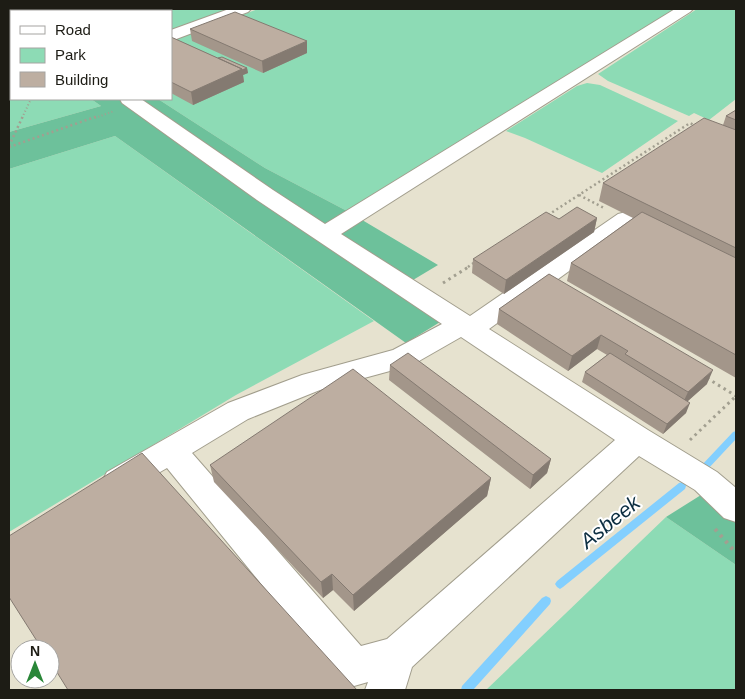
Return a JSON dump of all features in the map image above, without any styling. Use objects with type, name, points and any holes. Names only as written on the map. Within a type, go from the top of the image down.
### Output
[{"type":"lane","points":[[172,36],[243,9]]},
{"type":"lane","points":[[325,234],[685,9]]},
{"type":"lane","points":[[132,101],[265,195],[638,439],[706,481],[735,508]]},
{"type":"lane","points":[[95,495],[170,449],[238,411],[312,382],[402,358],[467,327],[626,219]]},
{"type":"lane","points":[[170,449],[354,667],[397,655],[638,439]]},
{"type":"lane","points":[[385,690],[397,655]]},
{"type":"path","points":[[9,146],[31,100]]},
{"type":"path","points":[[9,146],[132,101]]},
{"type":"path","points":[[546,216],[690,123],[698,126]]},
{"type":"path","points":[[579,195],[626,219]]},
{"type":"path","points":[[421,297],[479,260]]},
{"type":"path","points":[[669,459],[736,396],[703,375]]},
{"type":"green space","points":[[31,9],[232,9],[172,31],[172,10]]},
{"type":"green space","points":[[258,9],[675,9],[492,124],[347,211],[265,168],[160,100],[172,100],[172,41]]},
{"type":"green space","points":[[697,9],[736,9],[736,99],[709,120],[694,113],[689,116],[608,81],[598,74]]},
{"type":"green space","points":[[9,42],[10,100],[92,100],[101,106],[9,132]]},
{"type":"green space","points":[[587,83],[600,85],[678,121],[602,173],[506,131],[577,86]]},
{"type":"green space","points":[[92,100],[160,100],[265,168],[347,211],[438,265],[403,286],[445,319],[406,343],[115,136],[9,169],[9,132],[101,106]]},
{"type":"green space","points":[[115,136],[374,321],[236,395],[9,532],[9,169]]},
{"type":"green space","points":[[701,495],[736,506],[736,565],[666,517]]},
{"type":"green space","points":[[666,517],[736,565],[736,690],[486,690]]},
{"type":"building","points":[[17,9],[41,9],[37,10]]},
{"type":"building","points":[[235,12],[307,41],[262,61],[190,29]]},
{"type":"building","points":[[172,37],[242,69],[191,92],[172,82]]},
{"type":"building","points":[[222,57],[247,68],[242,70],[218,58]]},
{"type":"building","points":[[736,110],[736,120],[726,116]]},
{"type":"building","points":[[704,118],[736,130],[736,248],[603,183]]},
{"type":"building","points":[[577,207],[597,218],[506,280],[473,259],[546,212],[559,219]]},
{"type":"building","points":[[642,212],[736,258],[736,355],[571,263]]},
{"type":"building","points":[[549,274],[713,370],[688,392],[625,354],[628,351],[601,335],[572,356],[499,309]]},
{"type":"building","points":[[408,353],[551,459],[533,475],[390,365]]},
{"type":"building","points":[[610,353],[690,403],[667,424],[585,372]]},
{"type":"building","points":[[353,369],[491,478],[353,595],[332,574],[321,582],[210,465]]},
{"type":"building","points":[[142,453],[357,690],[68,690],[60,677],[60,639],[36,639],[9,597],[9,536]]},
{"type":"waterway","name":"Asbeek","points":[[704,468],[736,434]]},
{"type":"waterway","name":"Asbeek","points":[[560,584],[682,486]]},
{"type":"waterway","name":"Asbeek","points":[[466,690],[546,601]]}]
